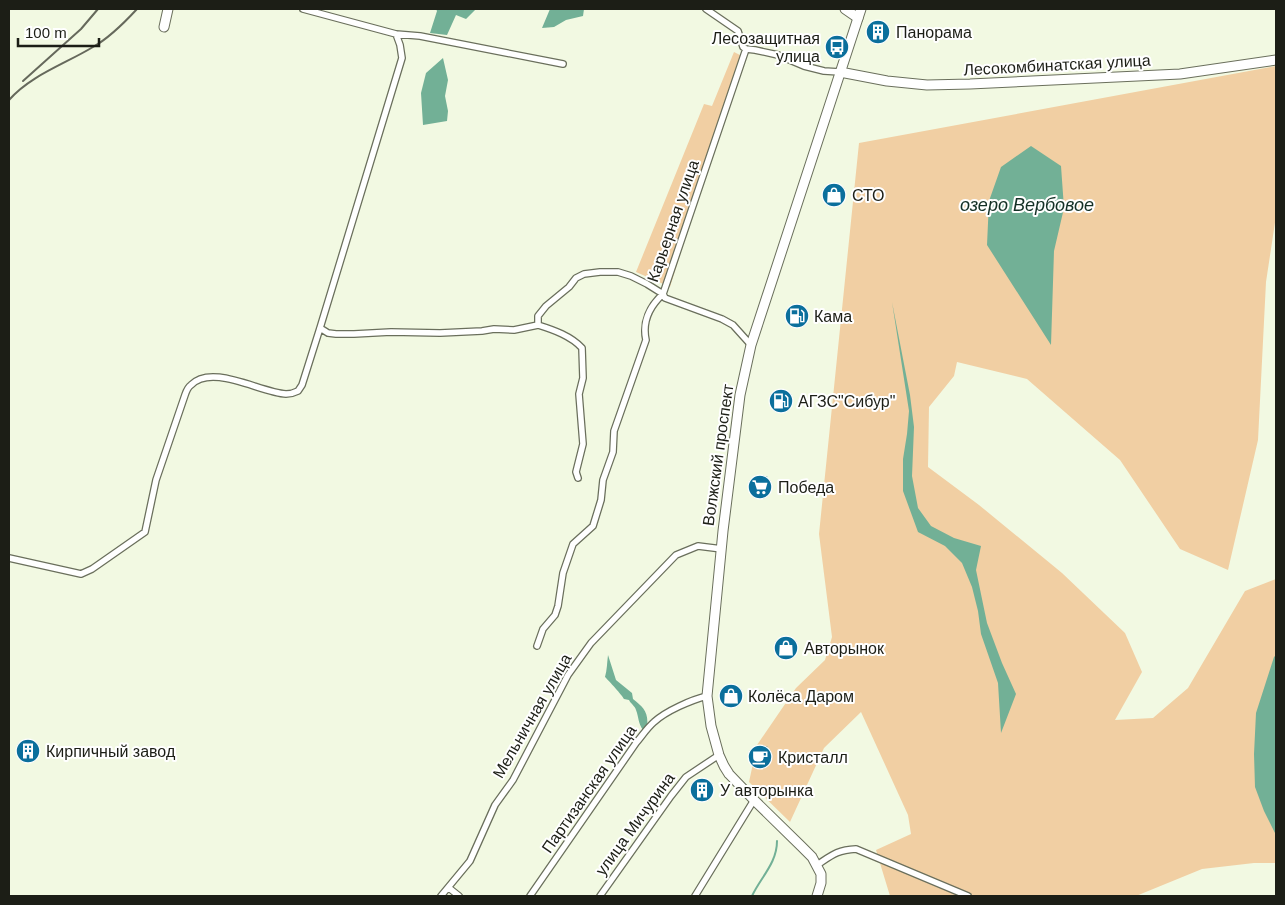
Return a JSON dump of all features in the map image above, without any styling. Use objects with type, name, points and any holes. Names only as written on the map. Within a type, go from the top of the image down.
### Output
[{"type":"main road","points":[[164,28],[168,9]]},
{"type":"main road","points":[[845,9],[859,13]]},
{"type":"main road","name":"Волжский проспект","points":[[817,896],[821,883],[821,874],[812,857],[754,800],[724,766],[711,726],[707,696],[723,531],[740,396],[751,345],[859,13]]},
{"type":"main road","name":"Лесокомбинатская улица","points":[[840,72],[887,81],[927,85],[970,84],[1171,75],[1276,60]]},
{"type":"street","points":[[303,9],[396,34],[429,38],[563,64]]},
{"type":"street","points":[[706,9],[738,31],[743,47],[746,49],[778,55],[804,66],[824,71],[840,72]]},
{"type":"street","points":[[9,558],[81,574],[92,569],[145,532],[156,480],[185,395],[190,385],[198,379],[226,378],[286,394],[298,391],[302,385],[320,328],[402,58],[396,34]]},
{"type":"street","name":"Карьерная улица","points":[[537,646],[543,629],[555,615],[563,573],[574,544],[593,526],[601,500],[603,480],[613,452],[614,431],[646,340],[644,332],[645,322],[653,304],[663,294],[746,49]]},
{"type":"street","points":[[538,325],[538,316],[546,306],[569,287],[576,278],[584,274],[618,272],[631,276],[663,294],[665,298],[734,325],[751,345]]},
{"type":"street","points":[[320,328],[328,333],[336,334],[440,333],[494,329],[514,330],[538,325],[555,331],[577,343],[582,348],[583,378],[579,394],[583,444],[576,472],[578,478]]},
{"type":"street","name":"Мельничная улица","points":[[441,896],[470,861],[495,805],[513,780],[568,675],[591,643],[676,554],[698,546],[722,549]]},
{"type":"street","name":"Партизанская улица","points":[[530,896],[636,743],[655,722],[693,700],[707,696]]},
{"type":"street","name":"улица Мичурина","points":[[600,896],[686,777],[719,755]]},
{"type":"street","points":[[695,896],[754,800]]},
{"type":"street","points":[[817,866],[834,853],[856,849],[968,896]]},
{"type":"street","points":[[449,888],[459,896]]},
{"type":"shaded area","points":[[734,52],[742,56],[670,287],[636,272],[704,104],[712,106]]},
{"type":"shaded area","points":[[1276,66],[1276,216],[1266,282],[1258,440],[1228,570],[1180,549],[1120,460],[1027,379],[957,362],[954,376],[929,407],[928,467],[979,505],[1062,573],[1125,633],[1142,672],[1115,720],[1153,718],[1188,688],[1245,591],[1276,579],[1276,863],[1254,863],[1202,869],[1136,896],[890,896],[876,850],[911,834],[908,815],[861,712],[824,748],[790,822],[749,782],[757,745],[796,688],[825,660],[832,637],[819,534],[859,143]]},
{"type":"water","points":[[436,9],[476,9],[466,19],[456,15],[447,35],[430,33]]},
{"type":"water","points":[[550,9],[584,9],[583,16],[566,20],[554,27],[542,28]]},
{"type":"water","points":[[443,58],[448,80],[445,96],[448,111],[447,121],[423,125],[421,93],[426,73]]},
{"type":"water","name":"озеро Вербовое","points":[[1031,146],[1061,166],[1064,208],[1054,251],[1051,345],[987,245],[989,201],[1001,167]]},
{"type":"water","points":[[892,302],[910,395],[914,427],[912,476],[918,508],[931,526],[954,538],[981,546],[976,570],[987,623],[1016,694],[1001,733],[998,683],[981,634],[972,587],[962,563],[945,546],[918,532],[903,491],[903,459],[909,411]]},
{"type":"water","points":[[608,655],[616,680],[632,693],[633,699],[642,707],[646,714],[647,727],[643,730],[635,707],[629,700],[624,699],[605,677]]},
{"type":"water","points":[[1276,655],[1276,835],[1255,787],[1254,754],[1256,713]]},
{"type":"waterway","points":[[752,896],[771,863],[777,841]]},
{"type":"railway","points":[[23,81],[81,29],[98,9]]},
{"type":"railway","points":[[9,100],[27,84],[49,70],[105,39],[137,9]]},
{"type":"place","name":"Панорама","points":[[878,32]]},
{"type":"place","name":"Лесозащитная улица","points":[[837,47]]},
{"type":"place","name":"СТО","points":[[834,195]]},
{"type":"place","name":"Кама","points":[[797,316]]},
{"type":"place","name":"АГЗС\"Сибур\"","points":[[781,401]]},
{"type":"place","name":"Победа","points":[[760,487]]},
{"type":"place","name":"Авторынок","points":[[786,648]]},
{"type":"place","name":"Колёса Даром","points":[[731,696]]},
{"type":"place","name":"Кирпичный завод","points":[[28,751]]},
{"type":"place","name":"Кристалл","points":[[760,757]]},
{"type":"place","name":"У авторынка","points":[[702,790]]}]
